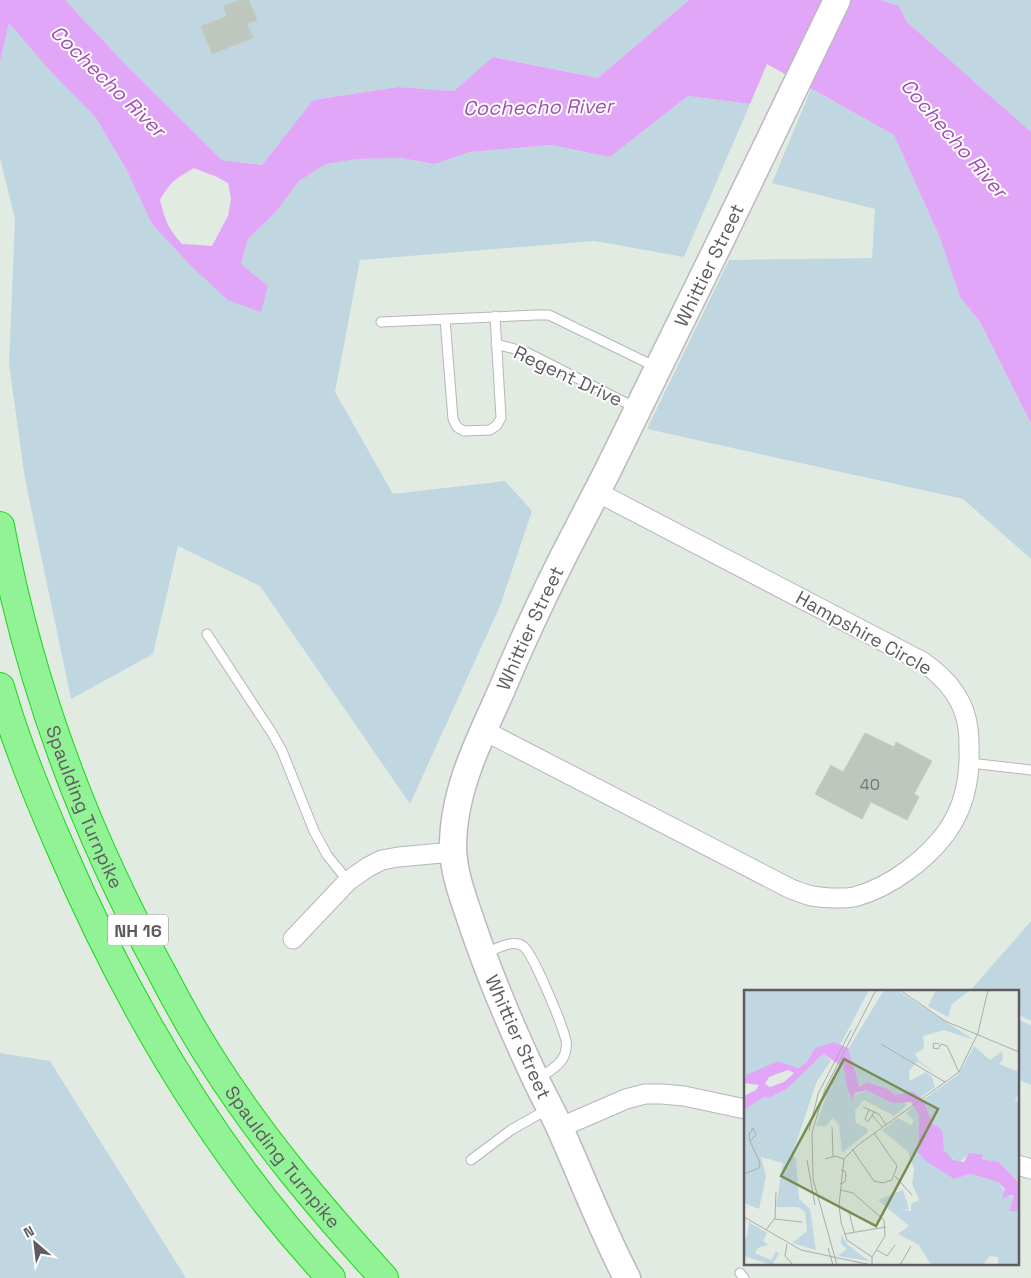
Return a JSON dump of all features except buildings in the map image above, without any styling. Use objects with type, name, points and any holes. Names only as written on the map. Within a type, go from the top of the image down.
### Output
[{"type":"highway","name":"Spaulding Turnpike","points":[[0,526],[30,653],[69,775],[93,834],[148,948],[211,1059],[247,1112],[325,1212],[384,1278]]},
{"type":"highway","name":"Spaulding Turnpike","points":[[0,687],[17,741],[70,871],[109,953],[141,1012],[180,1080],[211,1128],[282,1222],[332,1278]]},
{"type":"street","name":"Whittier Street","points":[[627,1278],[505,1012],[482,954],[456,871],[453,852],[454,827],[458,803],[466,776],[483,730],[509,671],[564,556],[659,368],[837,0]]},
{"type":"street","name":"Hampshire Circle","points":[[483,730],[791,889],[810,896],[852,897],[873,891],[897,878],[923,858],[937,845],[951,827],[967,786],[970,763],[968,728],[963,710],[955,694],[936,671],[923,662],[597,492]]},
{"type":"street","points":[[294,939],[348,881],[368,867],[382,860],[398,857],[453,852]]},
{"type":"street","points":[[555,1118],[645,1094],[684,1096],[744,1109]]},
{"type":"street","points":[[1018,1165],[1031,1170]]},
{"type":"lane","name":"Regent Drive","points":[[380,322],[549,315],[659,368]]},
{"type":"lane","name":"Regent Drive","points":[[445,319],[453,419],[457,427],[464,431],[490,430],[497,425],[501,418],[495,316]]},
{"type":"lane","name":"Regent Drive","points":[[496,344],[526,352],[638,410]]},
{"type":"lane","points":[[207,634],[272,733],[282,751],[326,856],[348,881]]},
{"type":"lane","points":[[970,763],[1031,770]]},
{"type":"lane","points":[[482,954],[513,943],[523,946],[546,987],[567,1042],[564,1057],[556,1066],[536,1080]]},
{"type":"lane","points":[[471,1160],[511,1130],[555,1118]]},
{"type":"shaded area","points":[[65,0],[689,0],[598,78],[494,57],[454,91],[398,87],[313,100],[262,165],[222,160],[128,67]]},
{"type":"shaded area","points":[[881,0],[1031,0],[1031,132],[907,22],[899,6]]},
{"type":"shaded area","points":[[9,23],[51,72],[96,118],[126,169],[152,224],[191,266],[268,286],[241,264],[248,239],[275,213],[299,181],[326,164],[356,159],[400,158],[435,164],[470,152],[551,145],[610,157],[688,96],[750,104],[684,257],[595,241],[360,260],[335,392],[393,494],[505,481],[532,511],[500,606],[410,804],[260,586],[178,546],[153,654],[71,699],[25,479],[9,364],[15,219],[0,158],[0,62]]},
{"type":"shaded area","points":[[811,89],[894,135],[940,238],[960,297],[980,322],[1031,424],[1031,559],[963,499],[647,429],[729,260],[872,258],[875,209],[772,183]]},
{"type":"shaded area","points":[[1031,921],[1031,1021],[1018,1014],[1018,990],[971,990]]},
{"type":"shaded area","points":[[1018,1019],[1031,1025],[1031,1085],[1018,1079]]},
{"type":"shaded area","points":[[0,1053],[50,1061],[186,1278],[0,1278]]},
{"type":"water","name":"Cochecho River","points":[[0,0],[65,0],[128,67],[222,160],[262,165],[313,100],[398,87],[454,91],[493,57],[598,78],[689,0],[881,0],[899,6],[907,22],[1031,132],[1031,424],[980,322],[960,297],[940,238],[894,135],[767,64],[750,104],[688,96],[610,157],[551,145],[470,152],[435,164],[400,158],[357,159],[326,164],[299,181],[275,213],[248,239],[241,264],[268,286],[261,312],[228,300],[191,266],[152,224],[126,169],[96,118],[51,72],[9,23],[0,62]],"holes":[[[194,168],[228,183],[231,199],[228,216],[212,246],[182,244],[168,224],[160,200],[174,181]]]}]
